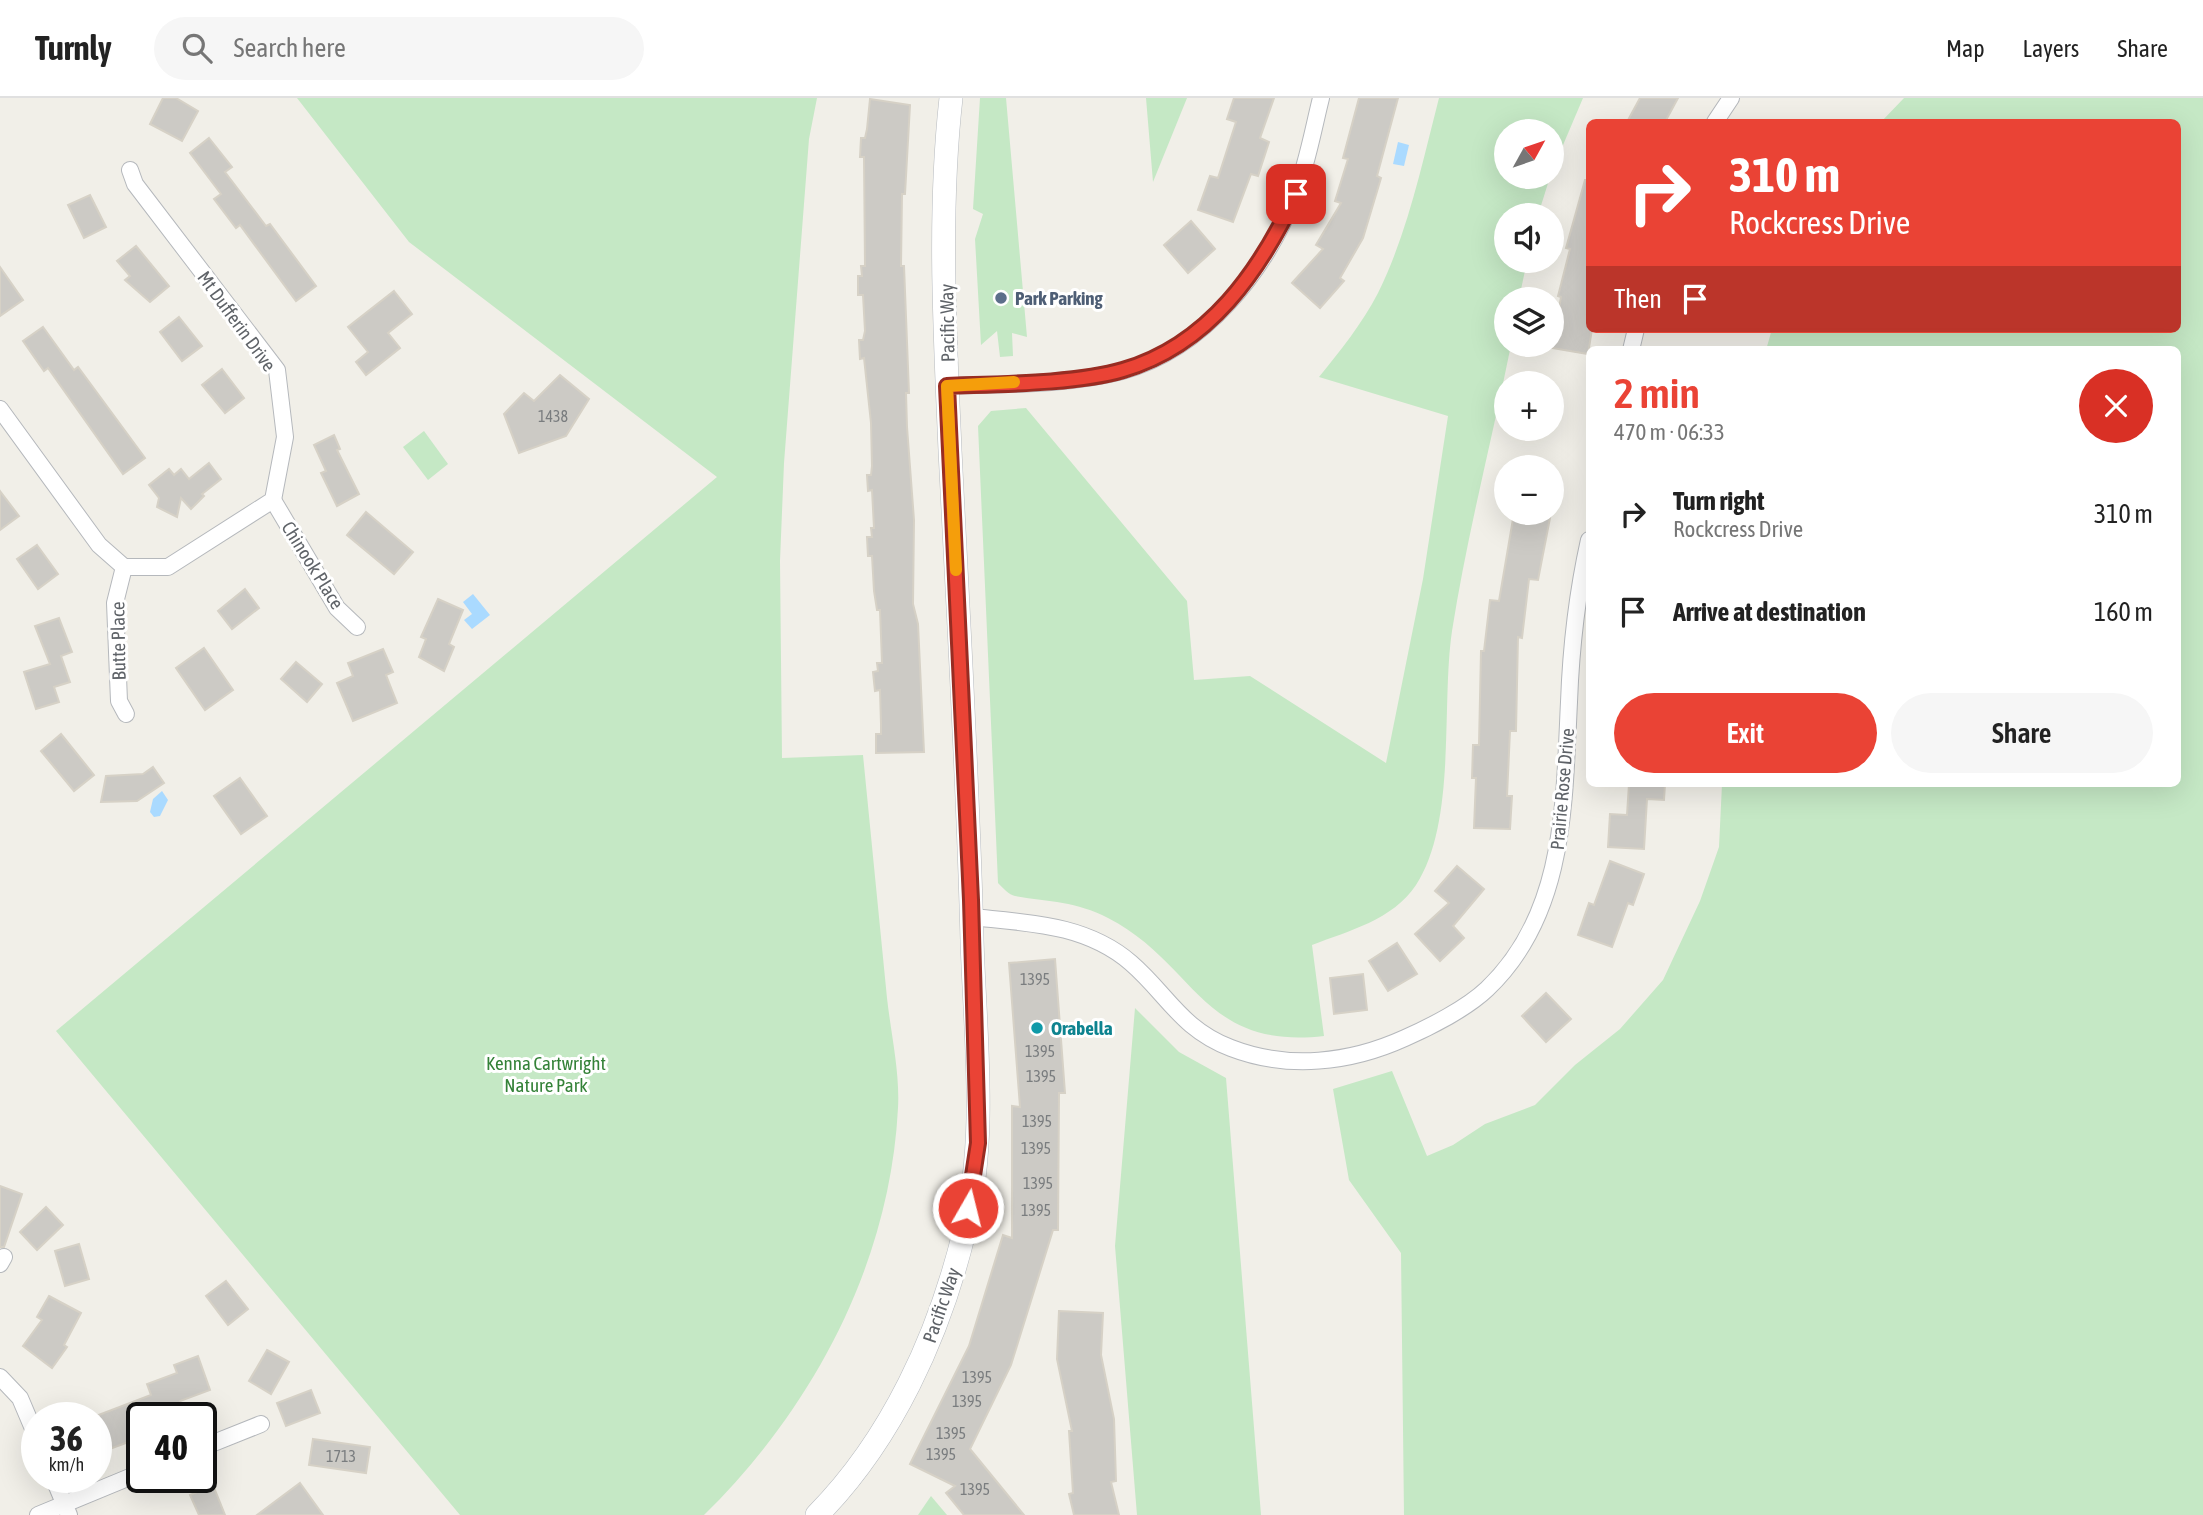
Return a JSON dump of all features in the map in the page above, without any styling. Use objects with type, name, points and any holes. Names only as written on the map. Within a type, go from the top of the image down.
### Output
[{"type":"street","name":"Pacific Way","points":[[817,1515],[836,1495],[891,1417],[936,1329],[965,1230],[978,1143],[972,918],[947,386],[945,210],[951,98]]},
{"type":"street","points":[[947,386],[1029,382],[1122,371],[1164,353],[1203,327],[1246,284],[1275,238],[1296,194],[1321,98]]},
{"type":"street","points":[[1717,119],[1731,98]]},
{"type":"street","name":"Mt Dufferin Drive","points":[[130,170],[135,184],[277,370],[285,438],[273,500]]},
{"type":"street","points":[[0,409],[99,545],[124,567],[168,567],[273,500]]},
{"type":"street","name":"Chinook Place","points":[[273,500],[337,608],[357,627]]},
{"type":"street","name":"Prairie Rose Drive","points":[[972,918],[1054,925],[1099,941],[1132,963],[1190,1026],[1229,1048],[1275,1061],[1352,1057],[1385,1047],[1424,1029],[1486,990],[1520,949],[1543,903],[1559,851],[1566,794],[1576,598],[1586,553]]},
{"type":"street","name":"Butte Place","points":[[124,567],[115,603],[119,701],[126,714]]},
{"type":"street","points":[[0,1377],[22,1402]]},
{"type":"street","points":[[217,1442],[261,1424]]},
{"type":"street","points":[[38,1515],[66,1509],[126,1480]]},
{"type":"green space","name":"Kenna Cartwright Nature Park","points":[[297,98],[817,98],[809,139],[784,463],[780,561],[782,758],[863,755],[898,1108],[892,1166],[880,1222],[862,1277],[839,1330],[811,1380],[779,1428],[743,1473],[704,1515],[460,1515],[56,1031],[717,477],[409,242]]},
{"type":"green space","points":[[980,98],[1006,98],[1027,337],[1012,333],[1013,356],[1000,357],[997,331],[981,345],[975,239],[983,214],[973,209]]},
{"type":"green space","points":[[1146,98],[1187,98],[1153,182]]},
{"type":"green space","points":[[1439,98],[1583,98],[1564,143],[1564,119],[1494,119],[1494,189],[1546,189],[1542,203],[1494,203],[1494,273],[1524,273],[1522,287],[1494,287],[1494,357],[1508,357],[1505,371],[1494,371],[1494,423],[1452,631],[1443,797],[1429,859],[1416,885],[1395,907],[1369,923],[1312,945],[1324,1036],[1283,1037],[1251,1030],[1225,1017],[1203,999],[1162,957],[1138,937],[1108,918],[1073,905],[1013,895],[998,883],[978,426],[991,411],[1026,408],[1187,601],[1194,680],[1250,676],[1386,763],[1423,579],[1448,416],[1319,377],[1365,316],[1378,293],[1398,246]]},
{"type":"green space","points":[[1904,98],[2203,98],[2203,1515],[1404,1515],[1401,1253],[1349,1180],[1333,1089],[1392,1071],[1427,1156],[1453,1145],[1485,1124],[1535,1105],[1575,1065],[1620,1029],[1663,980],[1700,901],[1719,847],[1722,787],[2181,787],[2181,346],[1767,346],[1771,333],[2181,333],[2181,119],[1884,119]]},
{"type":"green space","points":[[424,431],[448,464],[428,480],[403,447]]},
{"type":"green space","points":[[1135,1008],[1179,1052],[1226,1078],[1261,1515],[1137,1515],[1115,1246]]},
{"type":"green space","points":[[931,1496],[947,1515],[918,1515]]},
{"type":"water","points":[[1398,142],[1409,145],[1404,166],[1393,164]]},
{"type":"water","points":[[473,594],[490,615],[472,629],[464,620],[472,614],[463,602]]},
{"type":"water","points":[[162,791],[168,800],[160,816],[154,817],[150,812],[153,799]]},
{"type":"building","points":[[163,98],[176,98],[198,111],[182,141],[150,124]]},
{"type":"building","points":[[1234,98],[1274,98],[1260,138],[1269,142],[1258,176],[1251,174],[1233,222],[1198,210],[1210,176],[1218,178],[1236,122],[1227,119]]},
{"type":"building","points":[[1359,98],[1398,98],[1377,176],[1381,178],[1363,238],[1340,278],[1344,281],[1320,308],[1292,283],[1323,249],[1316,245],[1341,203],[1335,201],[1348,159],[1343,158]]},
{"type":"building","points":[[1640,98],[1678,98],[1667,119],[1629,119]]},
{"type":"building","points":[[870,99],[910,105],[905,194],[902,194],[901,266],[904,266],[909,393],[906,393],[907,427],[914,520],[913,604],[918,624],[924,752],[876,753],[876,734],[881,734],[880,690],[875,691],[873,672],[878,671],[877,663],[882,663],[880,610],[877,610],[874,591],[872,556],[868,556],[867,537],[872,537],[871,528],[874,528],[872,490],[868,491],[867,475],[871,475],[872,466],[871,423],[864,358],[860,359],[859,340],[863,340],[865,331],[863,295],[858,295],[858,276],[862,276],[861,266],[865,266],[864,157],[860,157],[861,138],[865,138]]},
{"type":"building","points":[[209,138],[232,167],[225,172],[266,226],[270,224],[316,286],[296,301],[240,225],[236,228],[214,199],[221,194],[190,153]]},
{"type":"building","points":[[1586,180],[1586,333],[1591,333],[1586,354],[1564,350],[1564,287],[1560,287],[1570,249],[1566,248]]},
{"type":"building","points":[[90,195],[106,227],[84,238],[68,205]]},
{"type":"building","points":[[1191,221],[1215,249],[1188,273],[1164,245]]},
{"type":"building","points":[[136,246],[169,286],[150,302],[125,280],[130,276],[117,261]]},
{"type":"building","points":[[0,267],[23,300],[0,316]]},
{"type":"building","points":[[394,291],[412,314],[388,333],[400,348],[366,375],[356,362],[368,352],[348,327]]},
{"type":"building","points":[[179,317],[202,346],[182,361],[160,332]]},
{"type":"building","points":[[43,327],[74,370],[78,367],[145,458],[123,474],[48,368],[44,371],[23,341]]},
{"type":"building","points":[[222,369],[244,398],[225,413],[202,385]]},
{"type":"building","points":[[560,375],[589,399],[566,436],[519,453],[504,414],[524,393],[534,401]]},
{"type":"building","points":[[334,435],[340,449],[337,450],[359,494],[337,506],[321,473],[326,471],[314,445]]},
{"type":"building","points":[[209,463],[221,479],[202,494],[204,496],[191,509],[181,498],[177,517],[157,507],[159,498],[149,485],[169,469],[174,475],[181,469],[189,479]]},
{"type":"building","points":[[0,491],[19,516],[0,530]]},
{"type":"building","points":[[366,512],[413,552],[394,574],[347,535]]},
{"type":"building","points":[[1512,525],[1549,525],[1538,580],[1529,579],[1522,638],[1518,637],[1516,731],[1510,731],[1507,796],[1512,796],[1510,829],[1474,828],[1476,778],[1472,778],[1473,745],[1479,745],[1481,651],[1484,651],[1490,600],[1499,601]]},
{"type":"building","points":[[37,545],[58,574],[38,589],[17,559]]},
{"type":"building","points":[[245,589],[259,608],[232,629],[218,611]]},
{"type":"building","points":[[438,599],[463,610],[449,644],[454,647],[444,671],[419,657],[426,639],[421,637]]},
{"type":"building","points":[[59,618],[72,652],[61,656],[70,682],[54,687],[59,702],[36,709],[24,672],[50,664],[35,626]]},
{"type":"building","points":[[204,648],[233,690],[205,710],[176,668]]},
{"type":"building","points":[[383,649],[393,672],[386,675],[397,703],[353,721],[337,683],[353,676],[348,663]]},
{"type":"building","points":[[296,662],[322,684],[307,702],[281,679]]},
{"type":"building","points":[[61,734],[94,775],[74,791],[41,751]]},
{"type":"building","points":[[153,767],[164,783],[137,801],[101,802],[106,776],[143,774]]},
{"type":"building","points":[[240,778],[267,816],[241,834],[214,796]]},
{"type":"building","points":[[1629,787],[1665,787],[1664,800],[1647,799],[1644,849],[1608,847],[1610,814],[1627,815]]},
{"type":"building","points":[[1610,861],[1644,874],[1633,905],[1628,903],[1612,947],[1578,935],[1589,903],[1594,905]]},
{"type":"building","points":[[1457,866],[1484,889],[1453,926],[1464,938],[1440,961],[1415,934],[1449,903],[1435,891]]},
{"type":"building","points":[[1397,943],[1417,974],[1388,991],[1369,961]]},
{"type":"building","points":[[1055,959],[1065,1093],[1059,1093],[1058,1230],[1053,1230],[1011,1365],[970,1449],[1024,1515],[964,1515],[946,1493],[955,1486],[910,1464],[969,1346],[1003,1235],[1012,1238],[1012,1106],[1020,1107],[1009,963]]},
{"type":"building","points":[[1363,974],[1367,1010],[1334,1014],[1330,978]]},
{"type":"building","points":[[1546,993],[1571,1019],[1546,1042],[1522,1016]]},
{"type":"building","points":[[0,1186],[22,1194],[4,1247],[0,1247]]},
{"type":"building","points":[[46,1207],[63,1225],[37,1250],[20,1232]]},
{"type":"building","points":[[79,1244],[89,1279],[65,1286],[55,1251]]},
{"type":"building","points":[[226,1281],[248,1309],[228,1325],[206,1296]]},
{"type":"building","points":[[49,1296],[81,1313],[64,1345],[67,1347],[52,1368],[23,1346],[42,1320],[37,1317]]},
{"type":"building","points":[[1059,1311],[1103,1313],[1101,1355],[1114,1419],[1116,1481],[1111,1482],[1119,1515],[1074,1515],[1069,1494],[1073,1493],[1069,1431],[1072,1431],[1057,1359]]},
{"type":"building","points":[[267,1350],[289,1362],[271,1394],[249,1381]]},
{"type":"building","points":[[198,1356],[210,1390],[180,1402],[133,1402],[151,1395],[147,1384],[177,1373],[174,1365]]},
{"type":"building","points":[[311,1390],[320,1413],[286,1426],[277,1403]]},
{"type":"building","points":[[126,1405],[126,1443],[112,1448],[112,1410]]},
{"type":"building","points":[[313,1439],[370,1447],[366,1473],[309,1465]]},
{"type":"building","points":[[300,1483],[323,1515],[257,1515]]},
{"type":"building","points":[[216,1493],[225,1515],[199,1515],[190,1495]]},
{"type":"slow traffic","points":[[956,570],[947,386],[1014,382]]},
{"type":"place","name":"Park Parking","points":[[1001,298]]},
{"type":"place","name":"Orabella","points":[[1037,1028]]},
{"type":"route","points":[[968,1208],[978,1143],[971,900],[947,386],[1029,382],[1122,371],[1164,353],[1203,327],[1246,284],[1275,238],[1296,194]]}]
